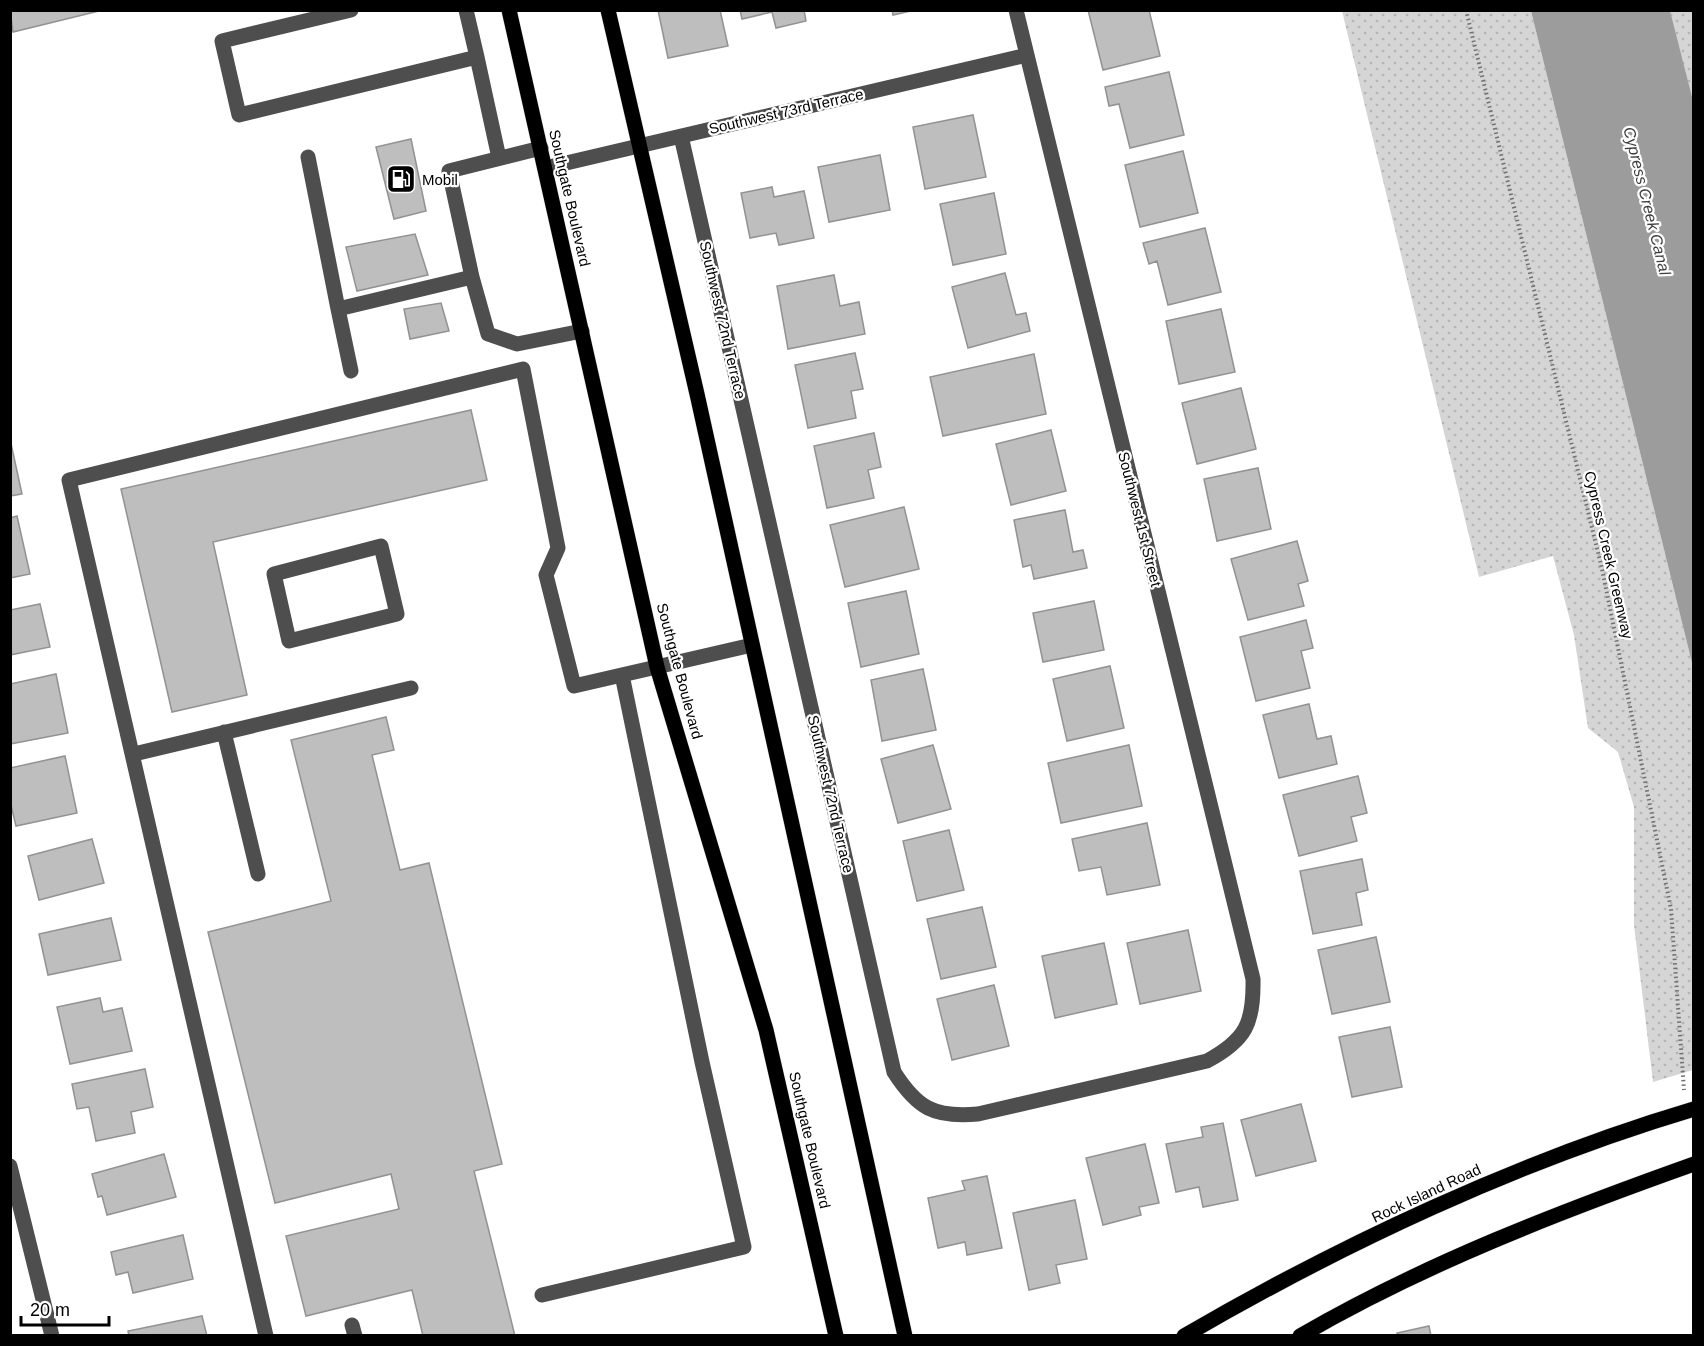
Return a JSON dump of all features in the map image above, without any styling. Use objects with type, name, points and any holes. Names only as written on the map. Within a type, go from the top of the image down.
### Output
[{"type":"main road","name":"Southgate Boulevard","points":[[509,10],[657,667],[766,1030],[836,1335]]},
{"type":"main road","points":[[608,10],[905,1335]]},
{"type":"main road","name":"Rock Island Road","points":[[1184,1335],[1284,1282],[1479,1187],[1690,1110]]},
{"type":"main road","points":[[1300,1335],[1340,1312],[1462,1255],[1539,1222],[1694,1164]]},
{"type":"street","points":[[351,10],[222,41],[239,115],[477,57]]},
{"type":"street","points":[[466,10],[500,158]]},
{"type":"street","name":"Southwest 1st Street","points":[[1016,10],[1253,979],[1254,1002],[1247,1028]]},
{"type":"street","name":"Southwest 73rd Terrace","points":[[545,168],[1027,55]]},
{"type":"street","name":"Southwest 72nd Terrace","points":[[681,136],[891,1060],[900,1082],[921,1106],[940,1113],[978,1114],[1207,1061],[1225,1052],[1247,1028]]},
{"type":"street","points":[[541,148],[449,171],[472,277],[488,334],[517,344],[582,331]]},
{"type":"street","points":[[308,157],[351,371]]},
{"type":"street","points":[[338,309],[472,277]]},
{"type":"street","points":[[517,344],[558,548],[546,574],[574,686],[752,645]]},
{"type":"street","points":[[266,1335],[134,754],[69,480],[523,369]]},
{"type":"street","points":[[381,546],[397,614],[289,641],[274,574],[381,546]]},
{"type":"street","points":[[542,1295],[744,1247],[702,1062],[622,675]]},
{"type":"street","points":[[134,754],[411,688]]},
{"type":"street","points":[[224,732],[258,874]]},
{"type":"street","points":[[10,1166],[52,1335]]},
{"type":"path","name":"Cypress Creek Greenway","points":[[1466,10],[1602,569],[1671,909],[1690,1110]]},
{"type":"shaded area","points":[[1342,11],[1531,11],[1693,667],[1693,1070],[1653,1082],[1634,925],[1634,807],[1618,752],[1588,728],[1574,635],[1553,556],[1479,577]]},
{"type":"shaded area","points":[[1660,11],[1693,11],[1693,144]]},
{"type":"water","name":"Cypress Creek Canal","points":[[1531,11],[1670,11],[1693,101],[1693,667]]},
{"type":"building","points":[[10,10],[103,10],[13,32]]},
{"type":"building","points":[[658,10],[720,10],[728,46],[668,58]]},
{"type":"building","points":[[740,10],[804,10],[806,21],[776,28],[772,12],[742,19]]},
{"type":"building","points":[[892,10],[915,10],[893,15]]},
{"type":"building","points":[[1088,10],[1149,10],[1160,56],[1103,70]]},
{"type":"building","points":[[1169,72],[1184,135],[1130,148],[1119,104],[1109,106],[1105,87]]},
{"type":"building","points":[[973,115],[986,177],[925,189],[913,127]]},
{"type":"building","name":"Mobil","points":[[411,139],[426,211],[394,219],[376,147]]},
{"type":"building","points":[[1183,151],[1198,213],[1140,227],[1125,165]]},
{"type":"building","points":[[880,155],[890,210],[829,222],[818,167]]},
{"type":"building","points":[[772,187],[774,197],[804,191],[814,238],[779,245],[776,233],[750,238],[741,193]]},
{"type":"building","points":[[994,193],[1006,254],[953,265],[940,204]]},
{"type":"building","points":[[1205,228],[1221,292],[1168,305],[1157,261],[1149,264],[1143,243]]},
{"type":"building","points":[[415,234],[428,275],[357,291],[346,247]]},
{"type":"building","points":[[1005,273],[1016,315],[1026,313],[1030,331],[968,348],[952,287]]},
{"type":"building","points":[[834,275],[840,306],[859,302],[865,334],[788,349],[777,286]]},
{"type":"building","points":[[441,303],[449,331],[410,339],[404,309]]},
{"type":"building","points":[[1221,309],[1235,372],[1179,384],[1166,321]]},
{"type":"building","points":[[855,353],[863,389],[851,391],[856,418],[808,428],[795,365]]},
{"type":"building","points":[[1034,354],[1046,414],[943,436],[930,377]]},
{"type":"building","points":[[1241,388],[1256,449],[1197,464],[1182,403]]},
{"type":"building","points":[[471,410],[487,480],[213,542],[247,695],[172,712],[121,489]]},
{"type":"building","points":[[1051,430],[1066,491],[1011,505],[996,444]]},
{"type":"building","points":[[874,433],[881,467],[868,470],[874,498],[827,508],[814,446]]},
{"type":"building","points":[[10,439],[22,494],[10,496]]},
{"type":"building","points":[[1258,468],[1271,529],[1217,541],[1204,479]]},
{"type":"building","points":[[904,507],[919,569],[845,587],[830,525]]},
{"type":"building","points":[[1065,510],[1073,552],[1083,550],[1087,568],[1034,579],[1031,565],[1023,567],[1014,520]]},
{"type":"building","points":[[17,516],[30,574],[10,578],[10,518]]},
{"type":"building","points":[[1297,541],[1308,581],[1298,584],[1304,606],[1248,620],[1231,559]]},
{"type":"building","points":[[906,591],[919,654],[861,667],[848,603]]},
{"type":"building","points":[[1094,601],[1104,650],[1043,662],[1033,613]]},
{"type":"building","points":[[40,604],[50,647],[10,655],[10,610]]},
{"type":"building","points":[[1306,620],[1313,648],[1301,651],[1310,688],[1256,701],[1240,637]]},
{"type":"building","points":[[1110,666],[1124,728],[1067,741],[1053,679]]},
{"type":"building","points":[[923,669],[936,730],[882,741],[871,680]]},
{"type":"building","points":[[56,674],[68,733],[10,744],[10,684]]},
{"type":"building","points":[[1309,704],[1317,739],[1331,736],[1337,764],[1279,778],[1263,715]]},
{"type":"building","points":[[386,717],[394,750],[372,755],[400,870],[429,863],[502,1164],[474,1171],[515,1336],[423,1336],[412,1290],[306,1316],[286,1236],[399,1209],[391,1174],[275,1203],[208,932],[331,901],[291,740]]},
{"type":"building","points":[[933,745],[951,809],[898,823],[881,759]]},
{"type":"building","points":[[1129,745],[1142,806],[1061,823],[1048,763]]},
{"type":"building","points":[[65,756],[77,813],[16,826],[10,801],[10,768]]},
{"type":"building","points":[[1358,776],[1367,813],[1351,817],[1357,841],[1299,856],[1283,795]]},
{"type":"building","points":[[1147,823],[1160,885],[1107,895],[1101,867],[1079,871],[1072,839]]},
{"type":"building","points":[[949,830],[964,890],[917,901],[903,841]]},
{"type":"building","points":[[92,839],[104,883],[39,900],[28,856]]},
{"type":"building","points":[[1362,859],[1368,890],[1356,893],[1362,925],[1313,934],[1300,871]]},
{"type":"building","points":[[982,907],[996,967],[941,979],[927,919]]},
{"type":"building","points":[[111,918],[121,960],[48,975],[39,934]]},
{"type":"building","points":[[1188,930],[1201,991],[1140,1004],[1127,943]]},
{"type":"building","points":[[1376,937],[1390,1002],[1332,1014],[1318,950]]},
{"type":"building","points":[[1104,943],[1117,1004],[1055,1018],[1042,956]]},
{"type":"building","points":[[994,985],[1009,1046],[952,1060],[937,999]]},
{"type":"building","points":[[100,998],[103,1012],[122,1008],[132,1051],[70,1064],[57,1007]]},
{"type":"building","points":[[1390,1027],[1402,1087],[1352,1097],[1339,1037]]},
{"type":"building","points":[[145,1069],[153,1107],[131,1112],[135,1133],[96,1141],[89,1107],[77,1109],[72,1084]]},
{"type":"building","points":[[1301,1104],[1316,1161],[1256,1176],[1241,1120]]},
{"type":"building","points":[[1223,1123],[1238,1200],[1203,1207],[1199,1187],[1176,1192],[1166,1144],[1203,1137],[1201,1127]]},
{"type":"building","points":[[1145,1144],[1159,1203],[1139,1207],[1141,1215],[1103,1225],[1086,1158]]},
{"type":"building","points":[[164,1154],[176,1197],[107,1215],[102,1196],[98,1197],[92,1174]]},
{"type":"building","points":[[987,1176],[1002,1248],[967,1255],[965,1242],[938,1248],[928,1198],[965,1190],[962,1181]]},
{"type":"building","points":[[1075,1200],[1087,1259],[1056,1265],[1060,1283],[1029,1290],[1013,1213]]},
{"type":"building","points":[[183,1235],[193,1279],[133,1293],[128,1272],[116,1275],[111,1252]]},
{"type":"building","points":[[202,1316],[207,1336],[129,1336],[128,1331]]},
{"type":"building","points":[[1429,1326],[1431,1336],[1398,1336],[1397,1333]]},
{"type":"place","name":"Mobil","points":[[401,179]]}]
